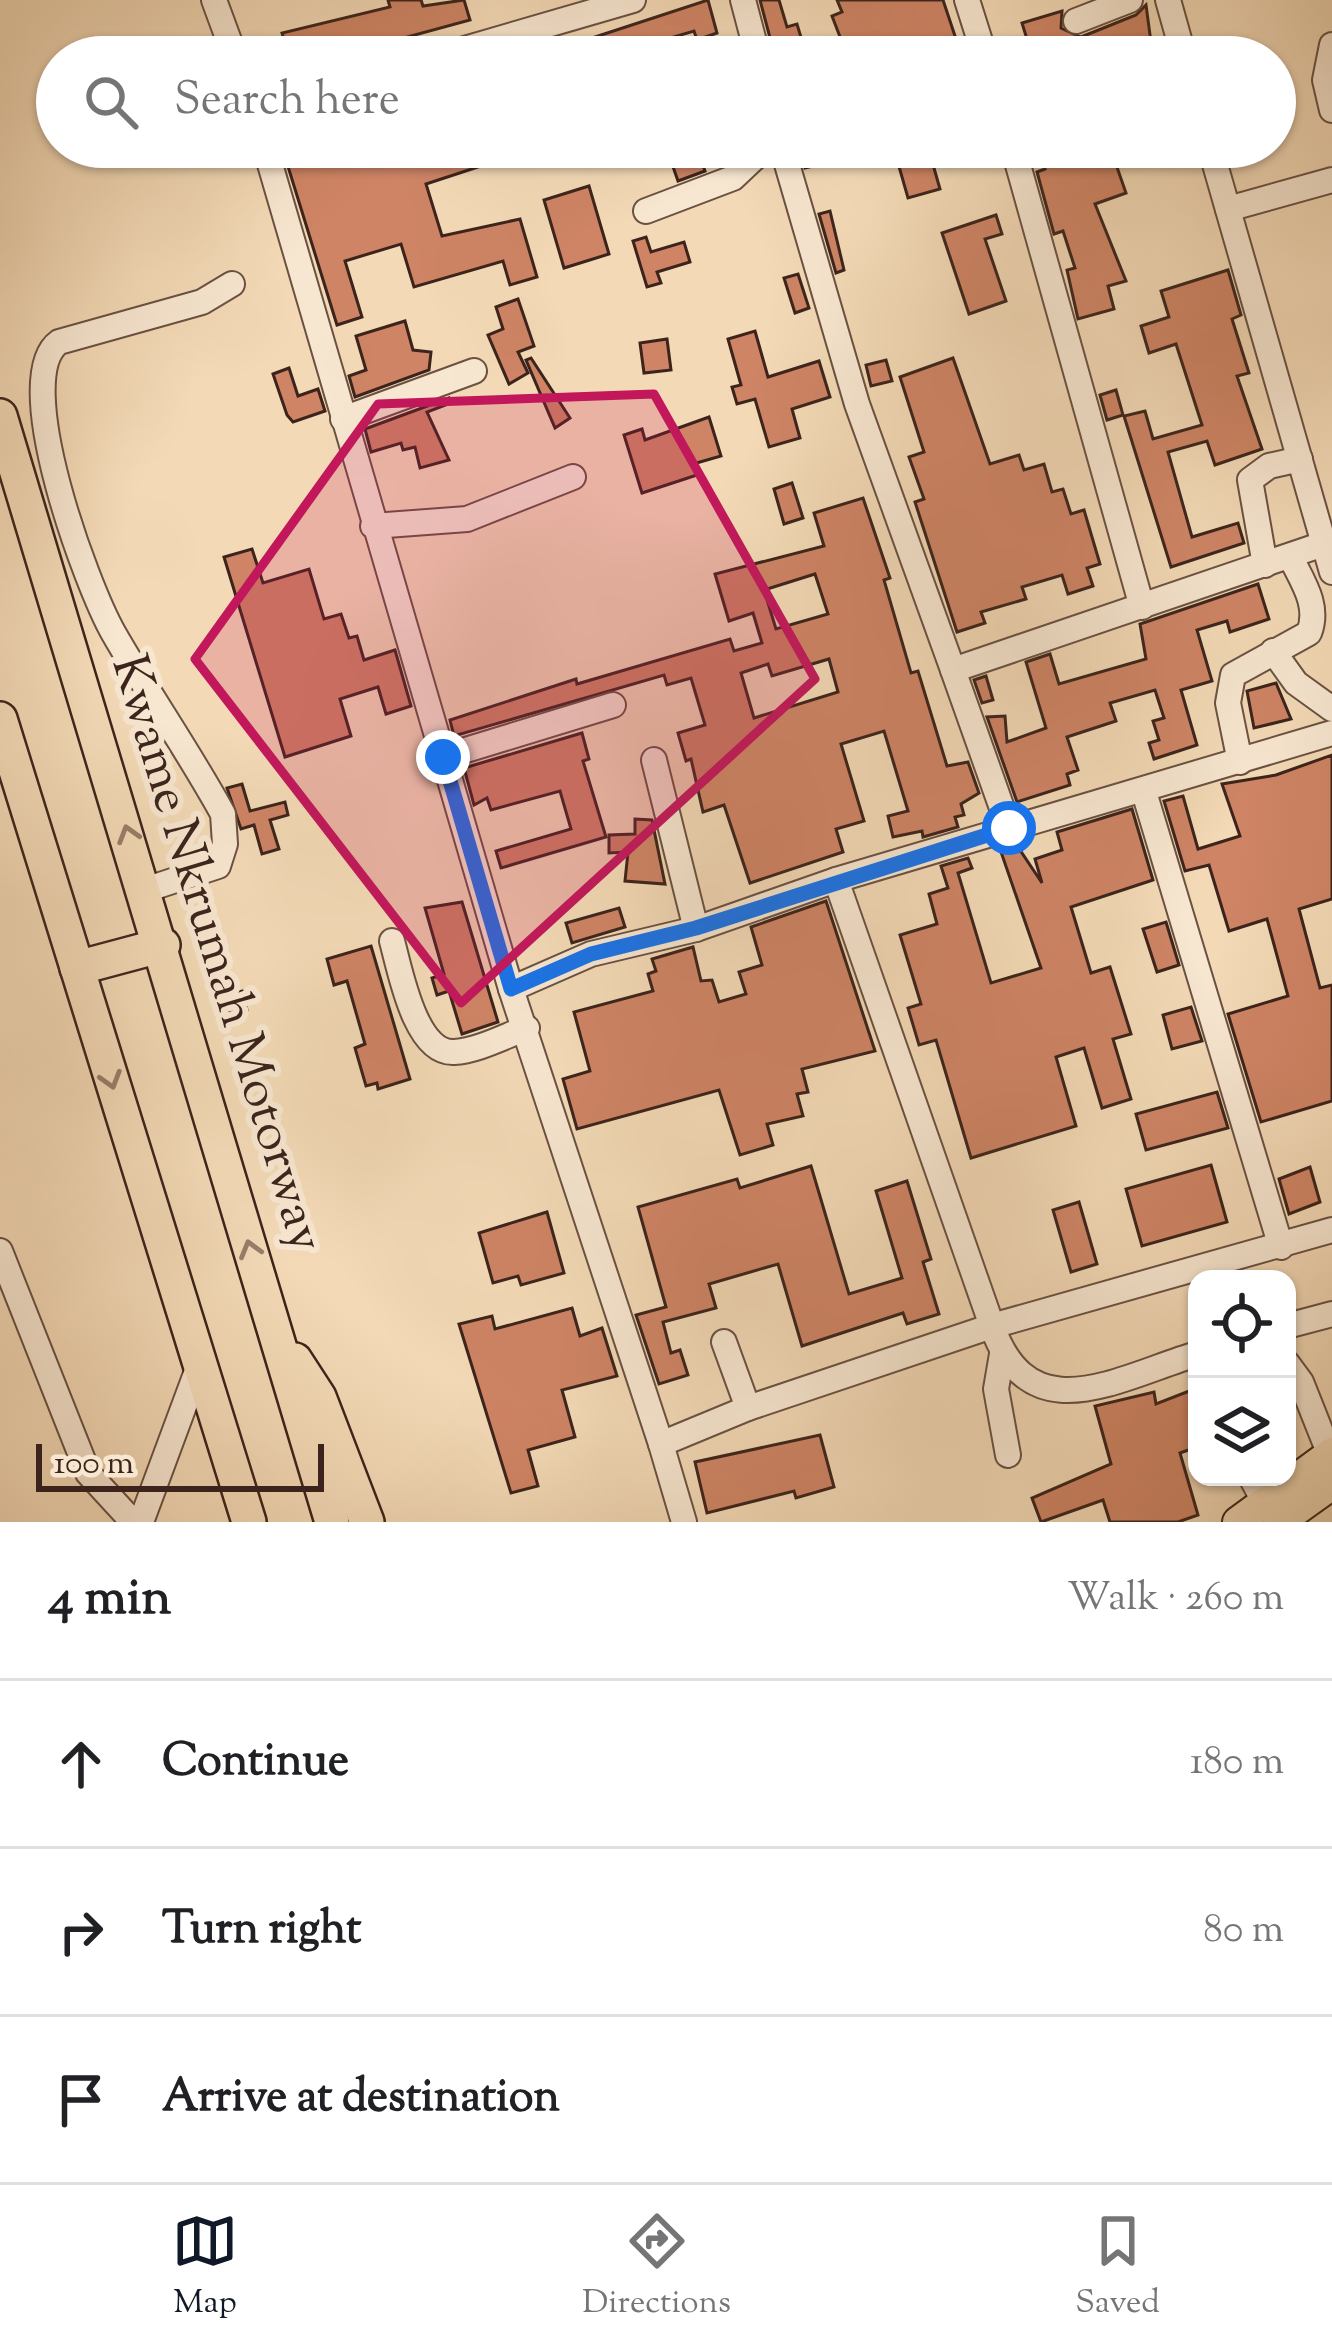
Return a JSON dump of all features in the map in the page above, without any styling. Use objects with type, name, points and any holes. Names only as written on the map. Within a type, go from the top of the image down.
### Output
[{"type":"highway","name":"Kwame Nkrumah Motorway","points":[[0,416],[163,945],[332,1522]]},
{"type":"highway","points":[[0,719],[249,1522]]},
{"type":"highway","points":[[76,968],[163,945]]},
{"type":"highway","points":[[272,1324],[320,1397],[367,1522]]},
{"type":"main road","points":[[1238,1522],[1272,1513],[1331,1464]]},
{"type":"street","points":[[214,0],[227,36]]},
{"type":"street","points":[[509,36],[633,0]]},
{"type":"street","points":[[743,0],[752,36]]},
{"type":"street","points":[[967,0],[978,36]]},
{"type":"street","points":[[1076,21],[1130,0]]},
{"type":"street","points":[[1168,0],[1178,36]]},
{"type":"street","points":[[1332,45],[1325,80],[1332,110]]},
{"type":"street","points":[[271,168],[511,989],[684,1522]]},
{"type":"street","points":[[646,211],[733,178],[744,168]]},
{"type":"street","points":[[788,168],[856,404],[1009,828]]},
{"type":"street","points":[[1019,168],[1142,607]]},
{"type":"street","points":[[1216,168],[1328,542],[1332,572]]},
{"type":"street","points":[[1228,209],[1332,180]]},
{"type":"street","points":[[145,890],[218,866],[225,844],[223,814],[176,729],[112,632],[79,551],[40,409],[41,372],[47,351],[59,342],[202,302],[232,284]]},
{"type":"street","points":[[343,418],[474,371]]},
{"type":"street","points":[[1265,565],[1249,500],[1250,480],[1269,466],[1300,459]]},
{"type":"street","points":[[373,526],[467,519],[573,477]]},
{"type":"street","points":[[953,670],[1328,542]]},
{"type":"street","points":[[1240,762],[1228,703],[1233,675],[1309,633],[1314,621],[1313,604],[1290,556]]},
{"type":"street","points":[[1273,651],[1296,683],[1332,709]]},
{"type":"street","points":[[443,757],[613,705]]},
{"type":"street","points":[[511,989],[591,954],[696,928],[836,880],[1332,733]]},
{"type":"street","points":[[654,760],[696,928]]},
{"type":"street","points":[[1144,792],[1281,1247]]},
{"type":"street","points":[[836,880],[1002,1354],[1039,1390],[1066,1394],[1188,1357]]},
{"type":"street","points":[[392,941],[416,1022],[437,1049],[453,1052],[527,1028]]},
{"type":"street","points":[[661,1444],[748,1408],[992,1326],[1332,1230]]},
{"type":"street","points":[[0,1251],[88,1473],[137,1522],[200,1364]]},
{"type":"street","points":[[1296,1324],[1332,1314]]},
{"type":"street","points":[[724,1342],[748,1408]]},
{"type":"street","points":[[1002,1354],[996,1389],[1008,1455]]},
{"type":"street","points":[[1296,1376],[1331,1464]]},
{"type":"street","points":[[1256,1486],[1272,1513]]},
{"type":"highlighted area","points":[[654,394],[815,679],[461,1003],[195,659],[378,404]]},
{"type":"building","points":[[388,0],[421,0],[423,6],[464,0],[470,20],[411,36],[282,33],[390,7]]},
{"type":"building","points":[[708,0],[717,33],[708,36],[696,36],[694,31],[677,36],[598,36]]},
{"type":"building","points":[[760,0],[779,0],[787,27],[797,24],[801,36],[770,36]]},
{"type":"building","points":[[837,0],[943,0],[955,36],[840,36],[832,16],[842,12]]},
{"type":"building","points":[[1146,5],[1150,36],[1084,36],[1136,15]]},
{"type":"building","points":[[1062,11],[1061,28],[1079,36],[1026,36],[1022,23]]},
{"type":"building","points":[[288,168],[475,168],[426,184],[442,236],[520,219],[537,277],[510,285],[503,261],[414,287],[401,244],[345,261],[362,317],[337,325]]},
{"type":"building","points":[[673,168],[704,168],[705,171],[678,181]]},
{"type":"building","points":[[899,168],[934,168],[940,189],[908,198]]},
{"type":"building","points":[[1117,168],[1126,193],[1095,204],[1126,281],[1108,286],[1114,309],[1078,319],[1067,270],[1075,268],[1063,231],[1054,234],[1037,172]]},
{"type":"building","points":[[589,186],[609,254],[564,268],[544,200]]},
{"type":"building","points":[[830,211],[844,270],[836,273],[819,214]]},
{"type":"building","points":[[996,215],[1002,234],[985,239],[1006,301],[969,314],[942,233]]},
{"type":"building","points":[[646,237],[651,252],[684,242],[690,262],[657,272],[661,283],[647,287],[633,241]]},
{"type":"building","points":[[1228,270],[1241,315],[1232,319],[1249,373],[1237,376],[1262,449],[1215,465],[1207,441],[1168,452],[1192,537],[1238,523],[1244,543],[1171,567],[1124,416],[1145,411],[1153,439],[1202,425],[1176,344],[1149,353],[1141,326],[1169,317],[1161,291]]},
{"type":"building","points":[[798,274],[809,308],[795,313],[784,278]]},
{"type":"building","points":[[518,299],[534,346],[518,352],[528,373],[509,384],[488,335],[503,329],[496,307]]},
{"type":"building","points":[[405,321],[413,350],[431,352],[429,370],[355,397],[349,376],[366,370],[356,336]]},
{"type":"building","points":[[755,331],[768,377],[819,361],[830,397],[792,409],[800,438],[769,447],[755,399],[737,404],[732,387],[741,385],[728,339]]},
{"type":"building","points":[[667,339],[671,370],[644,373],[640,343]]},
{"type":"building","points":[[531,358],[570,418],[555,428],[526,360]]},
{"type":"building","points":[[953,358],[990,464],[1019,455],[1024,470],[1044,464],[1052,492],[1063,489],[1071,514],[1084,510],[1100,564],[1087,568],[1093,586],[1068,594],[1062,575],[1022,587],[1026,599],[981,612],[985,623],[957,632],[915,502],[924,499],[909,457],[924,452],[900,377]]},
{"type":"building","points":[[886,360],[892,381],[871,386],[866,365]]},
{"type":"building","points":[[289,368],[298,396],[318,389],[325,411],[293,422],[287,415],[273,374]]},
{"type":"building","points":[[1116,390],[1123,415],[1107,420],[1100,395]]},
{"type":"building","points":[[449,398],[451,403],[427,412],[449,460],[420,468],[415,447],[403,450],[401,443],[371,452],[365,429]]},
{"type":"building","points":[[709,417],[721,456],[693,464],[697,475],[642,493],[624,435],[642,429],[645,440]]},
{"type":"building","points":[[792,483],[803,518],[784,524],[774,489]]},
{"type":"building","points":[[863,498],[890,578],[884,580],[911,673],[918,671],[947,766],[968,762],[979,793],[961,804],[964,815],[955,817],[958,827],[923,837],[922,831],[893,837],[888,816],[908,811],[884,731],[841,744],[864,821],[836,829],[843,852],[750,883],[724,805],[703,812],[691,759],[686,761],[678,733],[705,725],[691,678],[667,685],[664,675],[454,736],[450,720],[576,679],[577,684],[730,639],[734,651],[762,643],[753,613],[729,621],[715,574],[824,546],[814,513]],"holes":[[[815,574],[828,614],[776,629],[764,590]],[[829,659],[838,692],[754,718],[741,673],[768,664],[772,676]]]},
{"type":"building","points":[[252,549],[263,583],[309,569],[324,619],[341,614],[349,638],[357,636],[364,660],[395,650],[411,706],[386,714],[378,687],[340,699],[351,736],[285,757],[224,557]]},
{"type":"building","points":[[1258,584],[1269,619],[1230,632],[1227,621],[1197,630],[1212,681],[1181,690],[1197,745],[1154,759],[1149,743],[1159,740],[1153,721],[1164,718],[1155,690],[1110,703],[1116,721],[1067,737],[1078,770],[1067,774],[1070,785],[1017,802],[987,717],[1005,716],[1007,742],[1046,728],[1026,662],[1050,654],[1059,684],[1146,659],[1140,624]]},
{"type":"building","points":[[986,676],[993,700],[982,703],[974,680]]},
{"type":"building","points":[[1276,683],[1291,719],[1254,728],[1247,691]]},
{"type":"building","points":[[582,733],[589,759],[583,761],[606,837],[501,868],[496,851],[571,829],[560,791],[491,810],[487,798],[474,805],[464,768]]},
{"type":"building","points":[[1332,755],[1332,899],[1299,909],[1320,988],[1332,985],[1332,1101],[1261,1122],[1228,1014],[1288,996],[1267,919],[1229,931],[1209,865],[1185,871],[1164,801],[1183,796],[1198,849],[1240,836],[1222,784],[1276,775]]},
{"type":"building","points":[[242,784],[250,811],[285,802],[288,815],[270,820],[279,849],[262,854],[254,825],[241,829],[227,788]]},
{"type":"building","points":[[1132,809],[1153,880],[1071,907],[1091,973],[1110,967],[1131,1034],[1113,1039],[1131,1099],[1102,1108],[1084,1048],[1056,1057],[1076,1126],[971,1158],[936,1040],[919,1045],[908,1008],[921,1004],[900,935],[937,924],[929,894],[948,888],[941,866],[968,858],[972,868],[958,873],[991,983],[1041,968],[1000,849],[1016,844],[1042,883],[1035,859],[1062,850],[1057,832]]},
{"type":"building","points":[[635,819],[652,820],[665,884],[625,881],[628,852],[609,853],[609,835],[635,834]]},
{"type":"building","points":[[826,901],[875,1051],[802,1069],[808,1092],[797,1094],[803,1116],[767,1124],[773,1145],[740,1155],[719,1090],[577,1129],[563,1079],[590,1071],[574,1012],[653,991],[648,974],[656,971],[652,959],[693,947],[701,981],[712,980],[719,1002],[746,994],[739,972],[762,965],[751,927]]},
{"type":"building","points":[[462,902],[498,1022],[462,1034],[449,991],[437,995],[432,978],[444,974],[425,908]]},
{"type":"building","points":[[619,908],[625,927],[572,943],[566,923]]},
{"type":"building","points":[[1166,922],[1179,965],[1157,972],[1143,929]]},
{"type":"building","points":[[371,946],[410,1079],[378,1089],[377,1083],[366,1086],[355,1048],[365,1044],[347,981],[334,985],[327,959]]},
{"type":"building","points":[[242,991],[247,1010],[231,1015],[225,996]]},
{"type":"building","points":[[1191,1007],[1202,1041],[1172,1049],[1163,1015]]},
{"type":"building","points":[[1217,1092],[1228,1128],[1146,1150],[1136,1114]]},
{"type":"building","points":[[1211,1165],[1227,1222],[1142,1246],[1126,1189]]},
{"type":"building","points":[[811,1166],[849,1294],[902,1278],[876,1191],[907,1181],[931,1259],[923,1262],[939,1314],[907,1324],[903,1313],[802,1346],[778,1264],[709,1284],[716,1308],[663,1322],[671,1353],[680,1350],[688,1375],[659,1384],[636,1315],[666,1307],[638,1207],[737,1179],[740,1188]]},
{"type":"building","points":[[1310,1167],[1320,1202],[1289,1214],[1279,1179]]},
{"type":"building","points":[[1079,1202],[1097,1264],[1071,1272],[1053,1210]]},
{"type":"building","points":[[547,1212],[564,1273],[521,1285],[518,1276],[493,1283],[479,1233]]},
{"type":"building","points":[[572,1308],[580,1336],[602,1328],[617,1376],[562,1390],[575,1437],[528,1450],[538,1486],[511,1493],[459,1324],[492,1316],[495,1329]]},
{"type":"building","points":[[1154,1392],[1156,1404],[1188,1392],[1188,1450],[1180,1453],[1198,1515],[1178,1522],[1110,1522],[1103,1500],[1041,1522],[1032,1498],[1111,1464],[1095,1406]]},
{"type":"building","points":[[820,1435],[834,1487],[796,1498],[794,1491],[707,1513],[695,1462]]},
{"type":"route","points":[[443,757],[511,989],[591,954],[696,928],[1009,828]]}]
